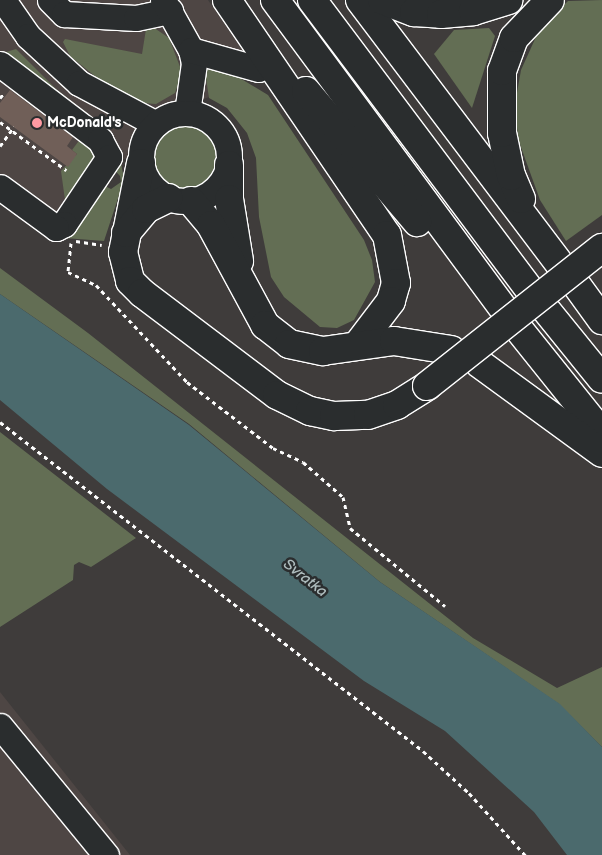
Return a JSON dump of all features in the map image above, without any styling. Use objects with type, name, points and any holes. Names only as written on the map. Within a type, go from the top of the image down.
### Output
[{"type":"highway","points":[[227,0],[387,235],[396,283],[391,301],[382,318],[359,343]]},
{"type":"highway","points":[[246,28],[295,78],[499,312],[275,0]]},
{"type":"highway","points":[[312,0],[529,289]]},
{"type":"highway","points":[[360,0],[555,258],[511,176],[499,92],[502,71],[514,38],[550,0]]},
{"type":"highway","points":[[382,0],[414,12],[441,14],[473,11],[508,0]]},
{"type":"highway","points":[[142,155],[124,236],[124,267],[130,281],[142,294],[277,395],[299,407],[334,416],[368,415],[397,405],[427,386],[602,248]]},
{"type":"highway","points":[[229,164],[229,200],[242,278]]},
{"type":"highway","points":[[124,236],[146,209],[180,199],[242,278],[265,325],[289,344],[323,351],[359,343],[411,342],[451,350]]},
{"type":"highway","points":[[578,287],[602,320]]},
{"type":"highway","points":[[547,311],[602,379]]},
{"type":"highway","points":[[521,332],[602,433]]},
{"type":"highway","points":[[480,364],[602,453]]},
{"type":"street","points":[[3,0],[8,27],[100,98],[156,124],[187,113],[210,121],[220,129],[226,140],[229,164],[216,188],[180,199],[150,184],[142,155],[100,98]]},
{"type":"street","points":[[50,0],[64,14],[136,18],[167,5],[192,50],[195,78],[187,113]]},
{"type":"street","points":[[192,50],[258,69]]},
{"type":"street","points":[[0,64],[100,140],[109,157],[64,224],[56,228],[0,187]]},
{"type":"street","points":[[142,155],[156,124]]},
{"type":"street","points":[[0,726],[106,855]]},
{"type":"path","points":[[0,98],[4,93]]},
{"type":"path","points":[[0,122],[13,129],[66,170]]},
{"type":"path","points":[[0,146],[13,129]]},
{"type":"path","points":[[71,240],[68,272],[96,285],[187,382],[273,448],[303,462],[343,497],[350,528],[445,606]]},
{"type":"path","points":[[0,422],[423,751],[470,793],[525,855]]},
{"type":"shaded area","points":[[0,0],[208,0],[243,51],[245,74],[219,94],[197,101],[168,102],[142,120],[127,158],[113,163],[68,222],[0,193]]},
{"type":"shaded area","points":[[0,692],[130,855],[0,855]]},
{"type":"green space","points":[[602,0],[602,215],[566,241],[540,200],[518,139],[515,104],[521,70],[540,28],[568,1]]},
{"type":"green space","points":[[147,23],[169,38],[182,72],[175,93],[156,104],[142,103],[106,85],[70,56],[63,42],[65,39],[142,54]]},
{"type":"green space","points":[[489,28],[495,36],[472,108],[434,54],[454,30]]},
{"type":"green space","points":[[16,49],[56,89],[106,128],[118,145],[124,180],[104,241],[64,238],[99,183],[111,189],[121,182],[120,176],[6,52]]},
{"type":"green space","points":[[204,65],[228,71],[268,95],[364,240],[372,260],[375,282],[354,320],[337,328],[320,327],[284,297],[271,277],[259,217],[256,158],[247,133],[227,108],[209,98]]},
{"type":"green space","points":[[184,125],[196,127],[207,134],[214,145],[216,157],[214,169],[207,180],[196,187],[184,189],[172,187],[161,180],[154,169],[152,157],[154,145],[161,134],[172,127]]},
{"type":"green space","points":[[84,134],[100,147],[71,204],[65,200],[61,171],[77,154],[72,150]]},
{"type":"green space","points":[[0,268],[88,333],[473,638],[557,688],[602,667],[602,747],[559,704],[380,582],[189,424],[0,294]]},
{"type":"green space","points":[[0,432],[136,538],[91,567],[79,562],[74,565],[73,580],[0,627]]},
{"type":"water","name":"Svratka","points":[[0,294],[189,425],[380,582],[560,704],[602,747],[602,855],[567,855],[534,812],[445,731],[364,681],[107,489],[0,400]]},
{"type":"building","name":"McDonald's","points":[[10,90],[73,137],[67,146],[77,154],[68,167],[0,117],[0,103]]},
{"type":"place","name":"McDonald's","points":[[37,123]]}]
